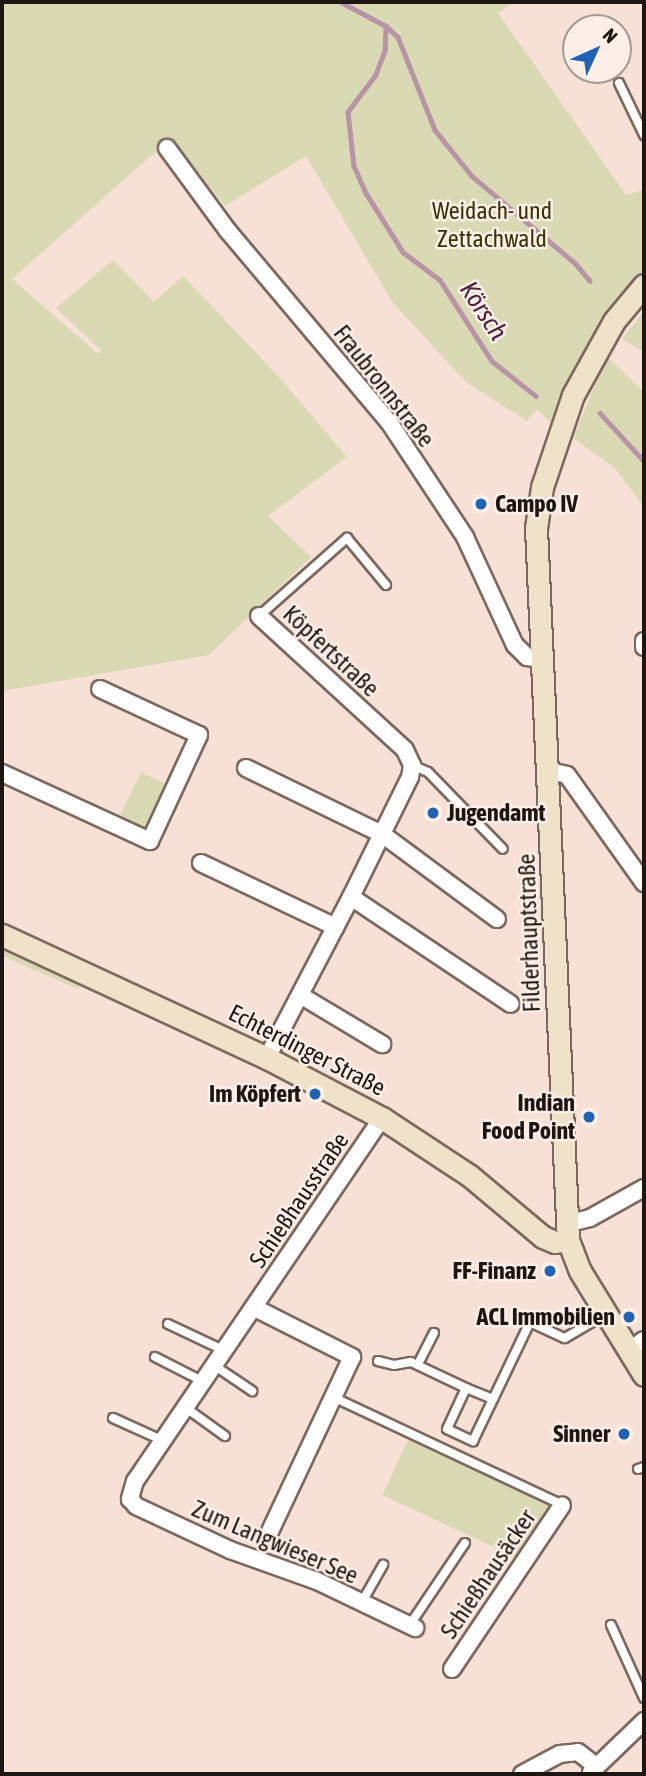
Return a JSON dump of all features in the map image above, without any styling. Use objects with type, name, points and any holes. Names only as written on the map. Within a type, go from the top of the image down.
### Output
[{"type":"main road","name":"Filderhauptstraße","points":[[644,285],[591,359],[548,464],[536,527],[550,771],[567,1232],[580,1271],[606,1313],[637,1345],[644,1375]]},
{"type":"main road","name":"Echterdinger Straße","points":[[2,935],[267,1058],[382,1118],[461,1170],[543,1237],[567,1232]]},
{"type":"street","name":"Fraubronnstraße","points":[[167,148],[228,232],[389,422],[465,537],[515,645],[527,657],[542,659]]},
{"type":"street","name":"Köpfertstraße","points":[[259,616],[405,750],[412,765]]},
{"type":"street","points":[[644,641],[644,647]]},
{"type":"street","points":[[2,773],[150,841],[199,735],[100,689]]},
{"type":"street","points":[[267,1058],[351,897],[412,765]]},
{"type":"street","points":[[246,768],[382,834],[497,919]]},
{"type":"street","points":[[550,771],[567,775],[644,883]]},
{"type":"street","points":[[201,863],[336,927]]},
{"type":"street","points":[[351,897],[511,1004]]},
{"type":"street","points":[[300,995],[382,1044]]},
{"type":"street","name":"Schießhausstraße","points":[[130,1489],[382,1118]]},
{"type":"street","points":[[567,1232],[644,1188]]},
{"type":"street","points":[[255,1308],[352,1357],[270,1531]]},
{"type":"street","name":"Zum Langwieser See","points":[[130,1489],[136,1506],[230,1550],[317,1581],[412,1627]]},
{"type":"street","name":"Schießhausäcker","points":[[452,1669],[562,1504]]},
{"type":"street","points":[[522,1774],[560,1754],[578,1752],[593,1770],[644,1721]]},
{"type":"lane","points":[[618,84],[644,135]]},
{"type":"lane","name":"Köpfertstraße","points":[[259,616],[347,538],[386,585]]},
{"type":"lane","points":[[412,765],[428,772],[503,849]]},
{"type":"lane","points":[[466,1388],[447,1429],[473,1441],[530,1322],[565,1338],[606,1313]]},
{"type":"lane","points":[[168,1324],[226,1351]]},
{"type":"lane","points":[[418,1364],[434,1333]]},
{"type":"lane","points":[[155,1357],[204,1382]]},
{"type":"lane","points":[[378,1361],[418,1364],[493,1399]]},
{"type":"lane","points":[[215,1366],[252,1391]]},
{"type":"lane","points":[[334,1397],[562,1504]]},
{"type":"lane","points":[[186,1408],[225,1436]]},
{"type":"lane","points":[[113,1418],[164,1441]]},
{"type":"lane","points":[[412,1627],[464,1543]]},
{"type":"lane","points":[[362,1603],[383,1565]]},
{"type":"lane","points":[[611,1625],[644,1698]]},
{"type":"green space","name":"Weidach- und Zettachwald","points":[[2,2],[515,2],[498,13],[626,195],[644,190],[644,275],[600,322],[550,422],[537,409],[527,421],[466,382],[393,303],[306,156],[225,206],[171,138],[12,279],[98,354],[101,350],[56,308],[113,260],[154,302],[183,276],[279,377],[347,457],[268,516],[311,557],[209,655],[2,691]]},
{"type":"green space","points":[[644,311],[644,352],[622,339]]},
{"type":"green space","points":[[607,356],[644,392],[644,507],[615,468],[573,438]]},
{"type":"green space","points":[[141,772],[174,788],[148,841],[115,825]]},
{"type":"green space","points":[[2,941],[81,980],[78,989],[2,956]]},
{"type":"green space","points":[[409,1438],[558,1507],[531,1564],[382,1495]]},
{"type":"waterway","name":"Körsch","points":[[341,2],[386,26],[385,51],[376,75],[348,112],[354,166],[366,193],[403,252],[440,280],[492,361],[536,396]]},
{"type":"waterway","points":[[386,26],[398,37],[435,130],[472,176],[575,263],[590,281]]},
{"type":"waterway","name":"Körsch","points":[[600,413],[644,461]]},
{"type":"place","name":"Campo IV","points":[[481,504]]},
{"type":"place","name":"Jugendamt","points":[[433,813]]},
{"type":"place","name":"Im Köpfert","points":[[315,1094]]},
{"type":"place","name":"Indian Food Point","points":[[589,1117]]},
{"type":"place","name":"FF-Finanz","points":[[550,1271]]},
{"type":"place","name":"ACL Immobilien","points":[[629,1317]]},
{"type":"place","name":"Sinner","points":[[624,1434]]}]
